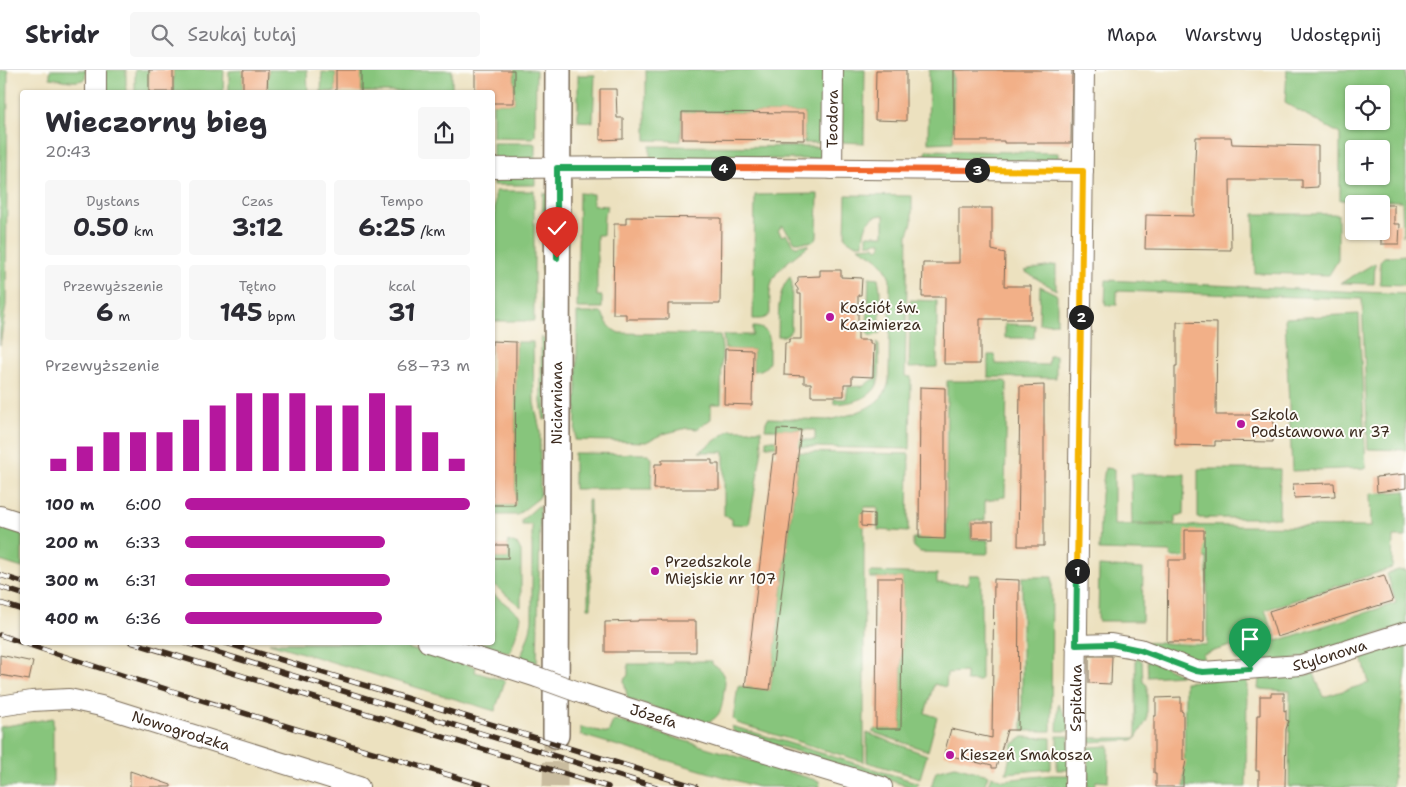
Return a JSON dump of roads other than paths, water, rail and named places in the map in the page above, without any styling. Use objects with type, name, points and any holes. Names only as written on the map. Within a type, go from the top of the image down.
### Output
[{"type":"street","points":[[96,70],[96,90]]},
{"type":"street","name":"Niciarniana","points":[[556,735],[558,70]]},
{"type":"street","name":"Teodora","points":[[832,169],[833,70]]},
{"type":"street","name":"Szpitalna","points":[[1074,787],[1084,70]]},
{"type":"street","points":[[495,168],[645,167],[1083,171]]},
{"type":"street","points":[[0,516],[20,522]]},
{"type":"street","name":"Stylonowa","points":[[1076,645],[1111,644],[1140,650],[1203,672],[1301,665],[1406,632]]},
{"type":"street","name":"Józefa","points":[[437,645],[665,721],[882,787]]},
{"type":"street","name":"Nowogrodzka","points":[[0,706],[32,701],[69,699],[101,706],[358,787]]},
{"type":"tunnel","points":[[555,787],[556,735]]},
{"type":"railway","points":[[0,575],[20,581]]},
{"type":"railway","points":[[0,587],[20,593]]},
{"type":"railway","points":[[0,603],[20,609]]},
{"type":"railway","points":[[0,635],[20,642]]},
{"type":"railway","points":[[30,645],[305,732],[489,787]]},
{"type":"railway","points":[[141,645],[608,787]]},
{"type":"railway","points":[[193,645],[656,787]]},
{"type":"railway","points":[[233,645],[696,787]]},
{"type":"place","name":"Kościół św. Kazimierza","points":[[830,317]]},
{"type":"place","name":"Szkola Podstawowa nr 37","points":[[1241,424]]},
{"type":"place","name":"Przedszkole Miejskie nr 107","points":[[655,571]]},
{"type":"place","name":"Kieszeń Smakosza","points":[[950,755]]}]
